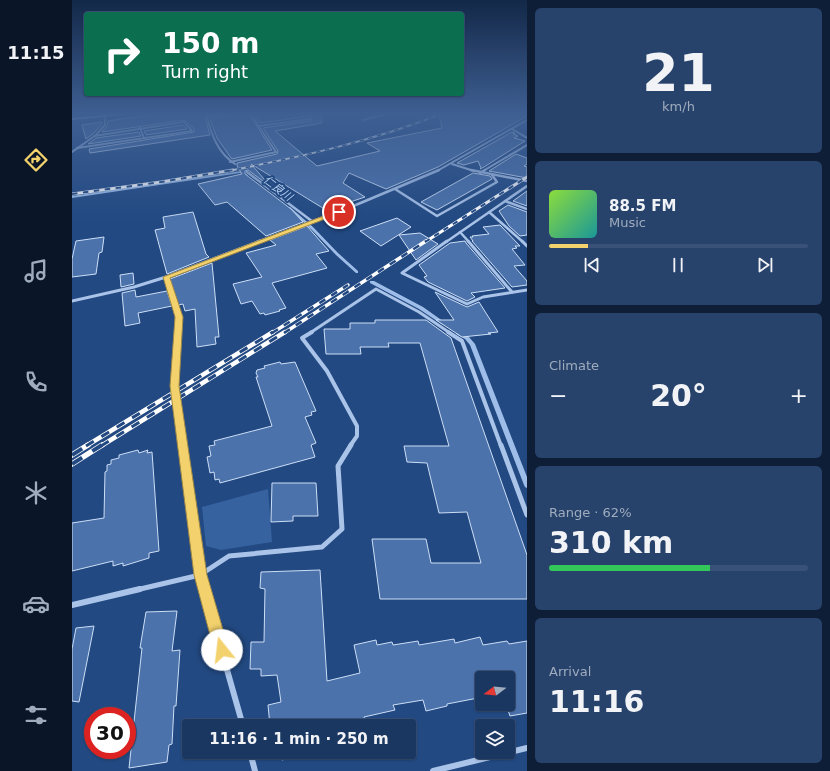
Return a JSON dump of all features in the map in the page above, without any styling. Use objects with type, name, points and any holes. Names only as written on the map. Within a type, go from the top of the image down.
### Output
[{"type":"street","points":[[222,150],[230,162],[235,164]]},
{"type":"street","points":[[230,162],[276,152],[275,150]]},
{"type":"street","points":[[72,301],[134,287],[166,277],[313,222],[395,189],[452,164],[476,150]]},
{"type":"street","points":[[480,173],[519,150]]},
{"type":"street","points":[[452,164],[480,173],[527,181]]},
{"type":"street","points":[[247,172],[313,222]]},
{"type":"street","points":[[395,189],[437,216],[497,182],[492,175]]},
{"type":"street","points":[[527,186],[402,273],[467,304],[483,297],[527,290]]},
{"type":"street","points":[[505,201],[527,209]]},
{"type":"street","points":[[489,212],[527,246]]},
{"type":"street","points":[[460,232],[512,292]]},
{"type":"street","points":[[166,277],[179,317],[174,386],[200,575],[241,719]]},
{"type":"street","points":[[72,605],[200,575],[229,556],[322,547],[342,529],[338,466],[357,436],[357,426],[328,371],[302,338],[376,290],[419,312],[462,341],[527,515]]},
{"type":"street","points":[[433,771],[527,748]]},
{"type":"street","points":[[252,759],[255,771]]},
{"type":"shaded area","points":[[268,489],[272,542],[221,550],[206,546],[202,507]]},
{"type":"building","points":[[89,150],[110,150],[90,153]]},
{"type":"building","points":[[226,150],[272,150],[232,159]]},
{"type":"building","points":[[277,150],[298,150],[317,166],[380,151],[378,150],[468,150],[438,167],[386,189],[349,173],[343,183],[365,197],[326,210],[251,164],[271,187],[248,170],[245,171],[245,174],[291,209],[303,222],[266,236],[227,202],[215,205],[198,184],[242,174],[237,166],[237,163],[277,154]]},
{"type":"building","points":[[480,150],[511,150],[480,169],[481,168],[478,161],[464,165],[457,163]]},
{"type":"building","points":[[516,154],[527,158],[527,164],[524,166],[527,167],[527,178],[489,171]]},
{"type":"building","points":[[473,173],[490,176],[492,179],[437,210],[421,202]]},
{"type":"building","points":[[527,191],[527,206],[513,201]]},
{"type":"building","points":[[508,205],[527,212],[527,235],[520,236],[509,226],[499,211]]},
{"type":"building","points":[[193,212],[206,254],[209,257],[167,274],[155,230],[165,228],[163,217]]},
{"type":"building","points":[[397,218],[411,227],[381,246],[360,231]]},
{"type":"building","points":[[500,225],[520,246],[515,246],[517,248],[512,249],[525,265],[514,266],[527,281],[527,285],[512,287],[470,237],[489,234],[483,227]]},
{"type":"building","points":[[307,226],[329,251],[316,254],[327,268],[272,283],[286,308],[279,310],[280,311],[265,315],[264,313],[260,314],[252,301],[241,304],[233,284],[262,277],[246,253],[276,245],[270,240]]},
{"type":"building","points":[[420,233],[438,244],[416,260],[399,235]]},
{"type":"building","points":[[104,237],[102,252],[99,253],[96,274],[72,277],[72,259],[76,241]]},
{"type":"building","points":[[465,241],[505,288],[471,293],[475,297],[467,301],[428,282],[424,277],[427,276],[419,265],[450,243]]},
{"type":"building","points":[[212,263],[219,337],[215,337],[216,344],[197,347],[195,309],[185,311],[183,304],[178,305],[170,279]]},
{"type":"building","points":[[133,273],[134,284],[121,287],[120,275]]},
{"type":"building","points":[[135,290],[136,297],[167,291],[172,306],[138,313],[140,323],[125,326],[122,293]]},
{"type":"building","points":[[435,292],[467,307],[479,302],[498,332],[462,337],[436,320],[454,320]]},
{"type":"building","points":[[375,320],[426,320],[451,338],[527,555],[527,599],[380,599],[372,539],[426,539],[431,563],[481,563],[467,512],[439,513],[427,463],[407,462],[404,446],[449,446],[420,343],[388,343],[389,347],[360,347],[361,354],[326,354],[324,329],[350,329],[350,323],[375,323]]},
{"type":"building","points":[[280,362],[281,364],[295,362],[316,411],[311,412],[312,415],[305,417],[316,443],[311,445],[315,457],[220,483],[219,479],[215,480],[214,472],[210,473],[207,457],[211,456],[209,446],[215,445],[214,441],[272,426],[256,373],[257,370],[265,368],[264,366]]},
{"type":"building","points":[[138,450],[139,453],[148,450],[147,453],[152,452],[159,551],[149,553],[149,558],[123,566],[123,563],[113,566],[113,561],[72,571],[72,523],[104,518],[105,472],[107,471],[107,465],[111,464],[111,460],[119,458],[119,455]]},
{"type":"building","points":[[272,483],[316,483],[318,516],[293,516],[293,521],[271,522]]},
{"type":"building","points":[[320,570],[327,681],[360,673],[354,645],[376,640],[377,645],[392,642],[393,645],[418,641],[419,645],[454,639],[455,643],[480,637],[483,645],[507,641],[509,644],[527,641],[527,713],[510,716],[508,711],[515,711],[515,671],[475,671],[475,699],[447,704],[447,706],[426,711],[423,700],[393,705],[395,710],[364,717],[364,719],[269,719],[268,705],[281,702],[277,675],[261,676],[261,669],[250,669],[251,642],[264,642],[265,589],[260,588],[261,572]]},
{"type":"building","points":[[177,611],[172,651],[180,650],[176,706],[174,706],[172,744],[169,745],[167,762],[129,768],[130,759],[136,759],[136,707],[142,648],[140,648],[146,612]]},
{"type":"building","points":[[94,626],[79,702],[72,701],[72,649],[76,628]]},
{"type":"waterway","name":"仁良川","points":[[72,197],[241,172],[247,176]]},
{"type":"waterway","name":"仁良川","points":[[289,208],[357,272]]},
{"type":"waterway","name":"仁良川","points":[[372,282],[421,308],[445,324]]},
{"type":"waterway","name":"仁良川","points":[[458,333],[467,338],[472,344],[527,485]]},
{"type":"railway","points":[[232,170],[324,150]]},
{"type":"railway","points":[[72,194],[161,182],[232,170]]},
{"type":"railway","points":[[228,171],[232,170]]},
{"type":"railway","points":[[425,242],[527,177]]},
{"type":"railway","points":[[284,333],[426,241]]},
{"type":"railway","points":[[272,333],[348,285]]},
{"type":"railway","points":[[86,446],[273,332]]},
{"type":"railway","points":[[101,446],[285,332]]},
{"type":"railway","points":[[72,455],[88,445]]},
{"type":"railway","points":[[72,464],[102,445]]},
{"type":"route","points":[[222,650],[200,575],[174,386],[179,317],[166,277],[339,212]]}]
